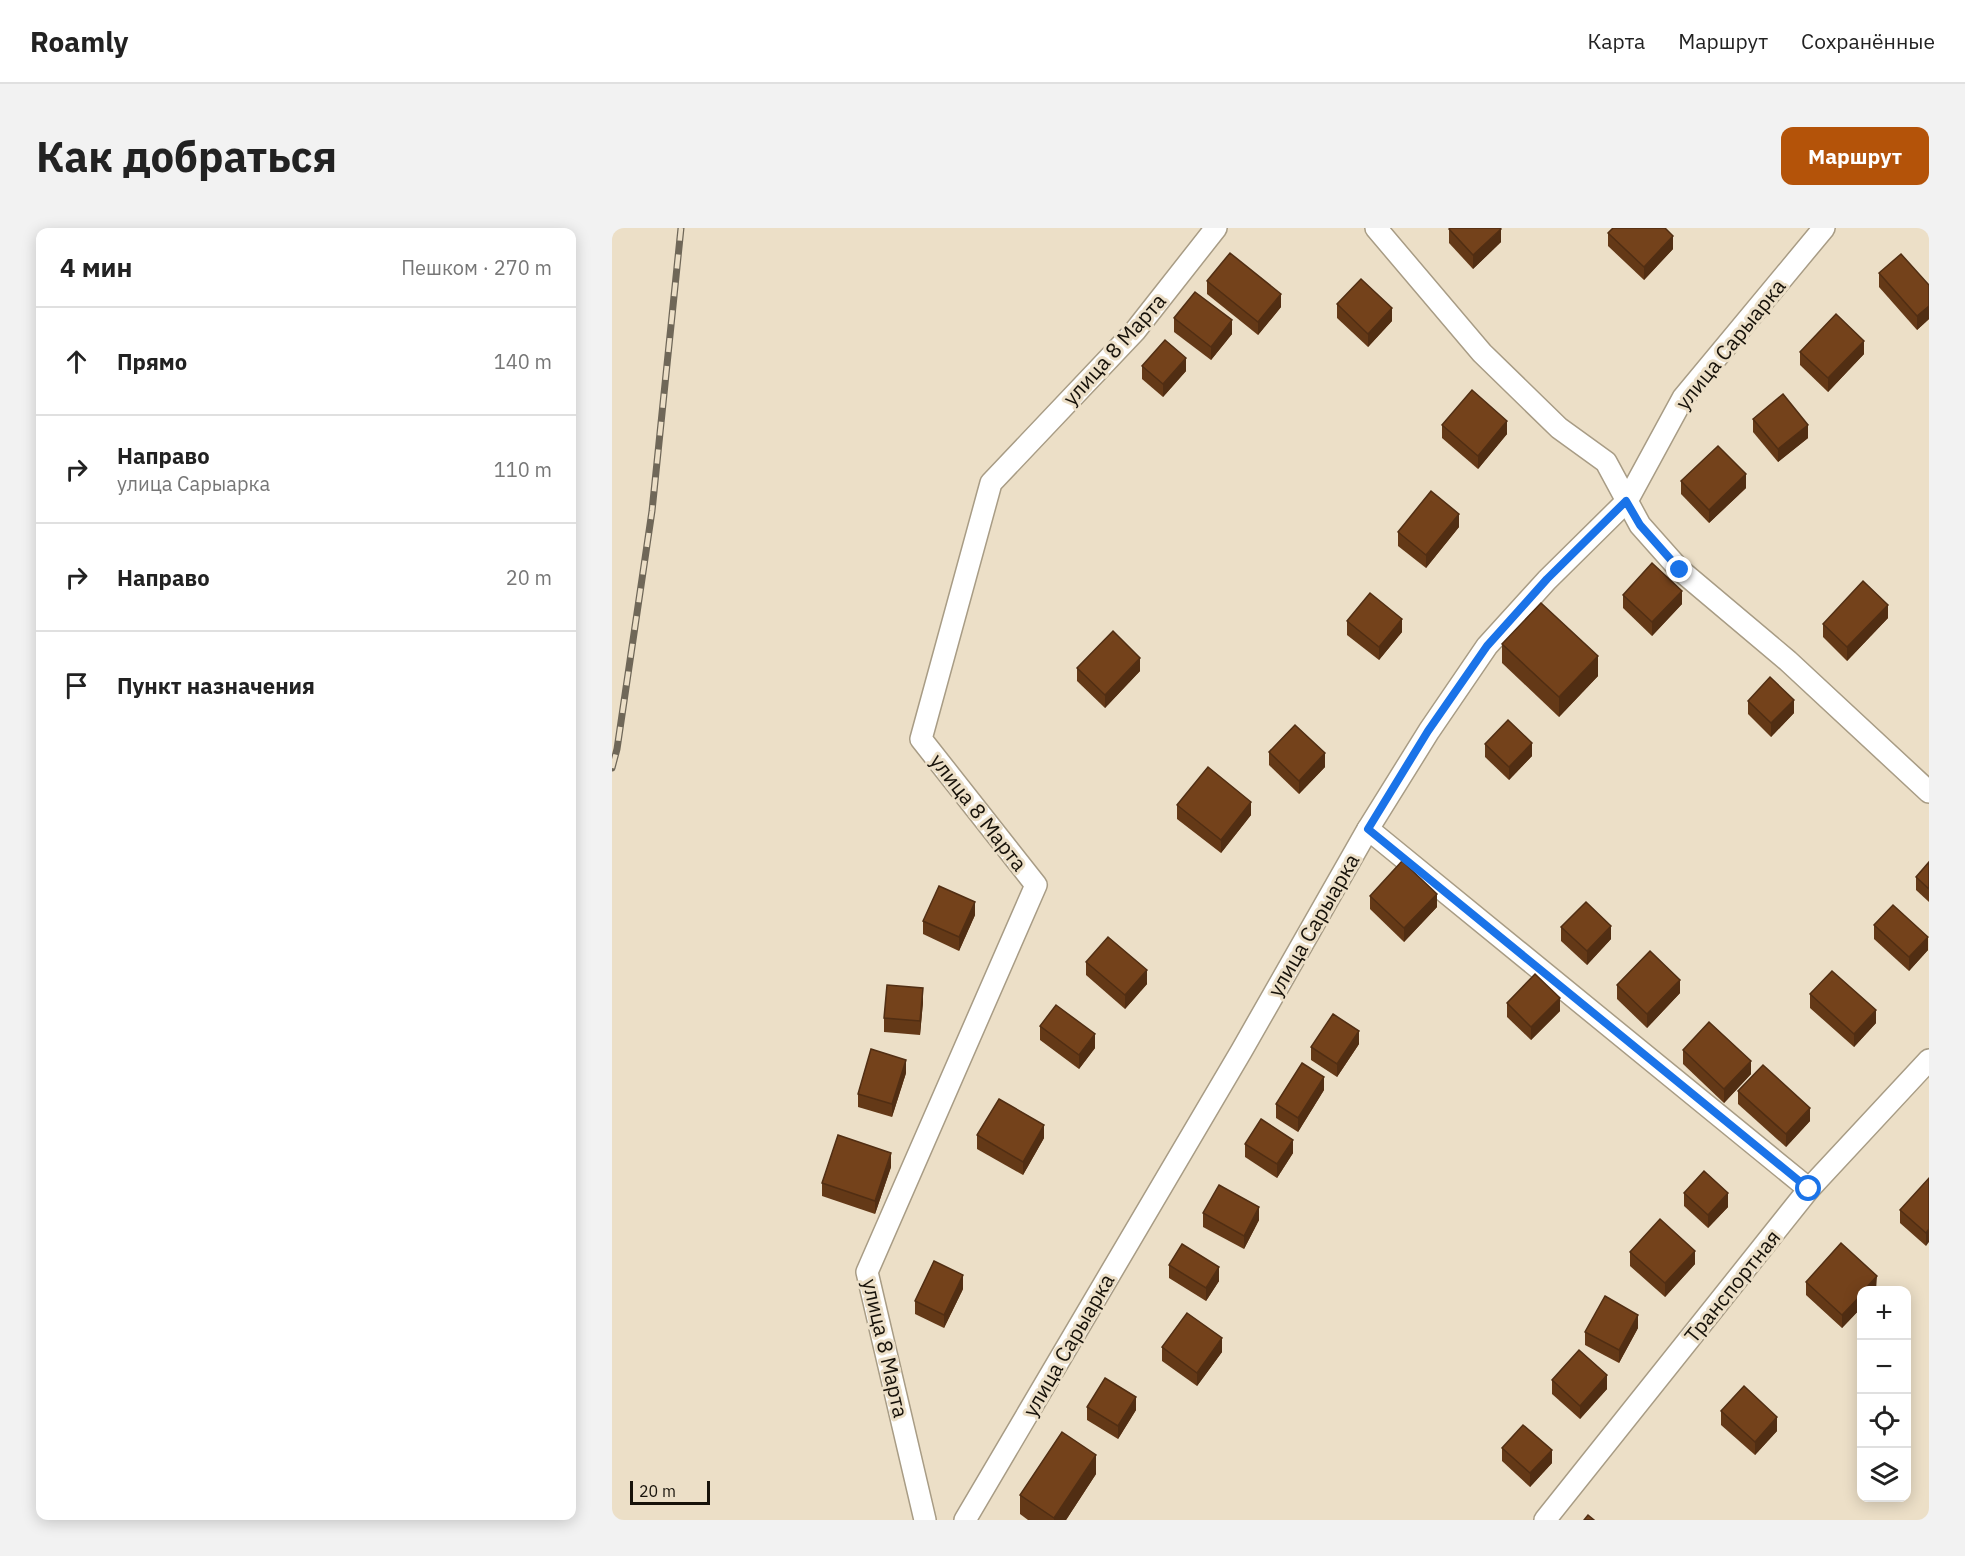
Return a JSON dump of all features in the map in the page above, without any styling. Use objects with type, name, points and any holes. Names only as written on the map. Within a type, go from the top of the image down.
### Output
[{"type":"street","name":"улица 8 Марта","points":[[926,1520],[867,1272],[1036,885],[921,739],[991,483],[1135,331],[1216,228]]},
{"type":"street","points":[[1376,228],[1482,353],[1559,428],[1606,462],[1640,525],[1680,570],[1788,661],[1929,792]]},
{"type":"street","name":"улица Сарыарка","points":[[965,1520],[1242,1050],[1368,829],[1428,731],[1487,646],[1547,579],[1626,501],[1683,398],[1824,228]]},
{"type":"street","points":[[1368,829],[1809,1189]]},
{"type":"street","name":"Транспортная","points":[[1545,1520],[1809,1189],[1929,1060]]},
{"type":"building","points":[[1450,228],[1500,228],[1501,229],[1473,255]]},
{"type":"building","points":[[1613,228],[1665,228],[1673,236],[1644,267],[1608,233]]},
{"type":"building","points":[[1230,253],[1281,294],[1258,322],[1207,281]]},
{"type":"building","points":[[1901,254],[1929,285],[1929,306],[1917,316],[1879,273]]},
{"type":"building","points":[[1361,279],[1392,308],[1368,334],[1337,304]]},
{"type":"building","points":[[1195,292],[1232,320],[1211,347],[1174,318]]},
{"type":"building","points":[[1836,314],[1864,341],[1828,378],[1800,352]]},
{"type":"building","points":[[1165,340],[1186,358],[1163,384],[1142,366]]},
{"type":"building","points":[[1472,390],[1507,421],[1478,456],[1442,425]]},
{"type":"building","points":[[1783,394],[1808,425],[1778,449],[1753,419]]},
{"type":"building","points":[[1718,446],[1746,474],[1709,510],[1681,481]]},
{"type":"building","points":[[1431,491],[1459,514],[1426,555],[1398,532]]},
{"type":"building","points":[[1652,563],[1682,591],[1652,622],[1623,595]]},
{"type":"building","points":[[1863,581],[1888,605],[1847,647],[1823,624]]},
{"type":"building","points":[[1370,593],[1402,619],[1379,647],[1347,621]]},
{"type":"building","points":[[1541,603],[1598,656],[1559,697],[1502,644]]},
{"type":"building","points":[[1113,631],[1140,658],[1105,695],[1077,668]]},
{"type":"building","points":[[1770,677],[1794,700],[1771,723],[1748,701]]},
{"type":"building","points":[[1508,720],[1532,743],[1509,767],[1485,744]]},
{"type":"building","points":[[1295,725],[1325,753],[1299,781],[1269,752]]},
{"type":"building","points":[[1208,767],[1251,802],[1221,840],[1177,805]]},
{"type":"building","points":[[1402,861],[1437,894],[1404,928],[1370,896]]},
{"type":"building","points":[[1929,862],[1929,889],[1916,877]]},
{"type":"building","points":[[939,886],[975,902],[959,937],[923,921]]},
{"type":"building","points":[[1586,902],[1611,926],[1587,951],[1561,927]]},
{"type":"building","points":[[1893,905],[1928,937],[1909,957],[1874,925]]},
{"type":"building","points":[[1108,937],[1147,970],[1125,995],[1086,962]]},
{"type":"building","points":[[1650,951],[1680,980],[1647,1014],[1617,985]]},
{"type":"building","points":[[1832,971],[1876,1010],[1854,1034],[1810,994]]},
{"type":"building","points":[[1535,974],[1560,998],[1531,1027],[1507,1003]]},
{"type":"building","points":[[887,985],[923,988],[920,1021],[884,1018]]},
{"type":"building","points":[[1056,1005],[1095,1034],[1079,1055],[1040,1026]]},
{"type":"building","points":[[1333,1014],[1359,1031],[1337,1064],[1311,1047]]},
{"type":"building","points":[[1709,1022],[1751,1061],[1724,1089],[1683,1050]]},
{"type":"building","points":[[871,1049],[906,1060],[892,1104],[858,1094]]},
{"type":"building","points":[[1302,1063],[1324,1077],[1298,1118],[1276,1104]]},
{"type":"building","points":[[1763,1065],[1810,1108],[1786,1134],[1738,1091]]},
{"type":"building","points":[[999,1099],[1044,1125],[1023,1162],[977,1135]]},
{"type":"building","points":[[1261,1119],[1293,1140],[1277,1164],[1245,1144]]},
{"type":"building","points":[[838,1135],[891,1153],[875,1201],[822,1183]]},
{"type":"building","points":[[1704,1171],[1728,1193],[1708,1215],[1684,1193]]},
{"type":"building","points":[[1929,1178],[1929,1229],[1926,1233],[1900,1210]]},
{"type":"building","points":[[1219,1185],[1259,1207],[1244,1236],[1203,1213]]},
{"type":"building","points":[[1660,1219],[1695,1251],[1665,1283],[1630,1252]]},
{"type":"building","points":[[1841,1243],[1877,1276],[1868,1286],[1857,1286],[1857,1299],[1842,1315],[1806,1282]]},
{"type":"building","points":[[1182,1244],[1219,1267],[1206,1288],[1169,1265]]},
{"type":"building","points":[[934,1261],[963,1275],[944,1315],[915,1301]]},
{"type":"building","points":[[1605,1296],[1638,1315],[1619,1350],[1585,1332]]},
{"type":"building","points":[[1187,1313],[1222,1338],[1197,1373],[1162,1347]]},
{"type":"building","points":[[1579,1350],[1607,1375],[1580,1406],[1552,1380]]},
{"type":"building","points":[[1105,1378],[1136,1397],[1118,1426],[1087,1407]]},
{"type":"building","points":[[1744,1386],[1777,1417],[1755,1442],[1721,1411]]},
{"type":"building","points":[[1523,1425],[1552,1450],[1530,1473],[1502,1448]]},
{"type":"building","points":[[1062,1432],[1096,1455],[1054,1518],[1020,1495]]},
{"type":"building","points":[[1588,1515],[1594,1520],[1584,1520]]},
{"type":"railway","points":[[612,768],[617,749],[652,511],[681,228]]},
{"type":"route","points":[[1680,570],[1640,525],[1626,501],[1547,579],[1487,646],[1428,731],[1368,829],[1809,1189]]}]
